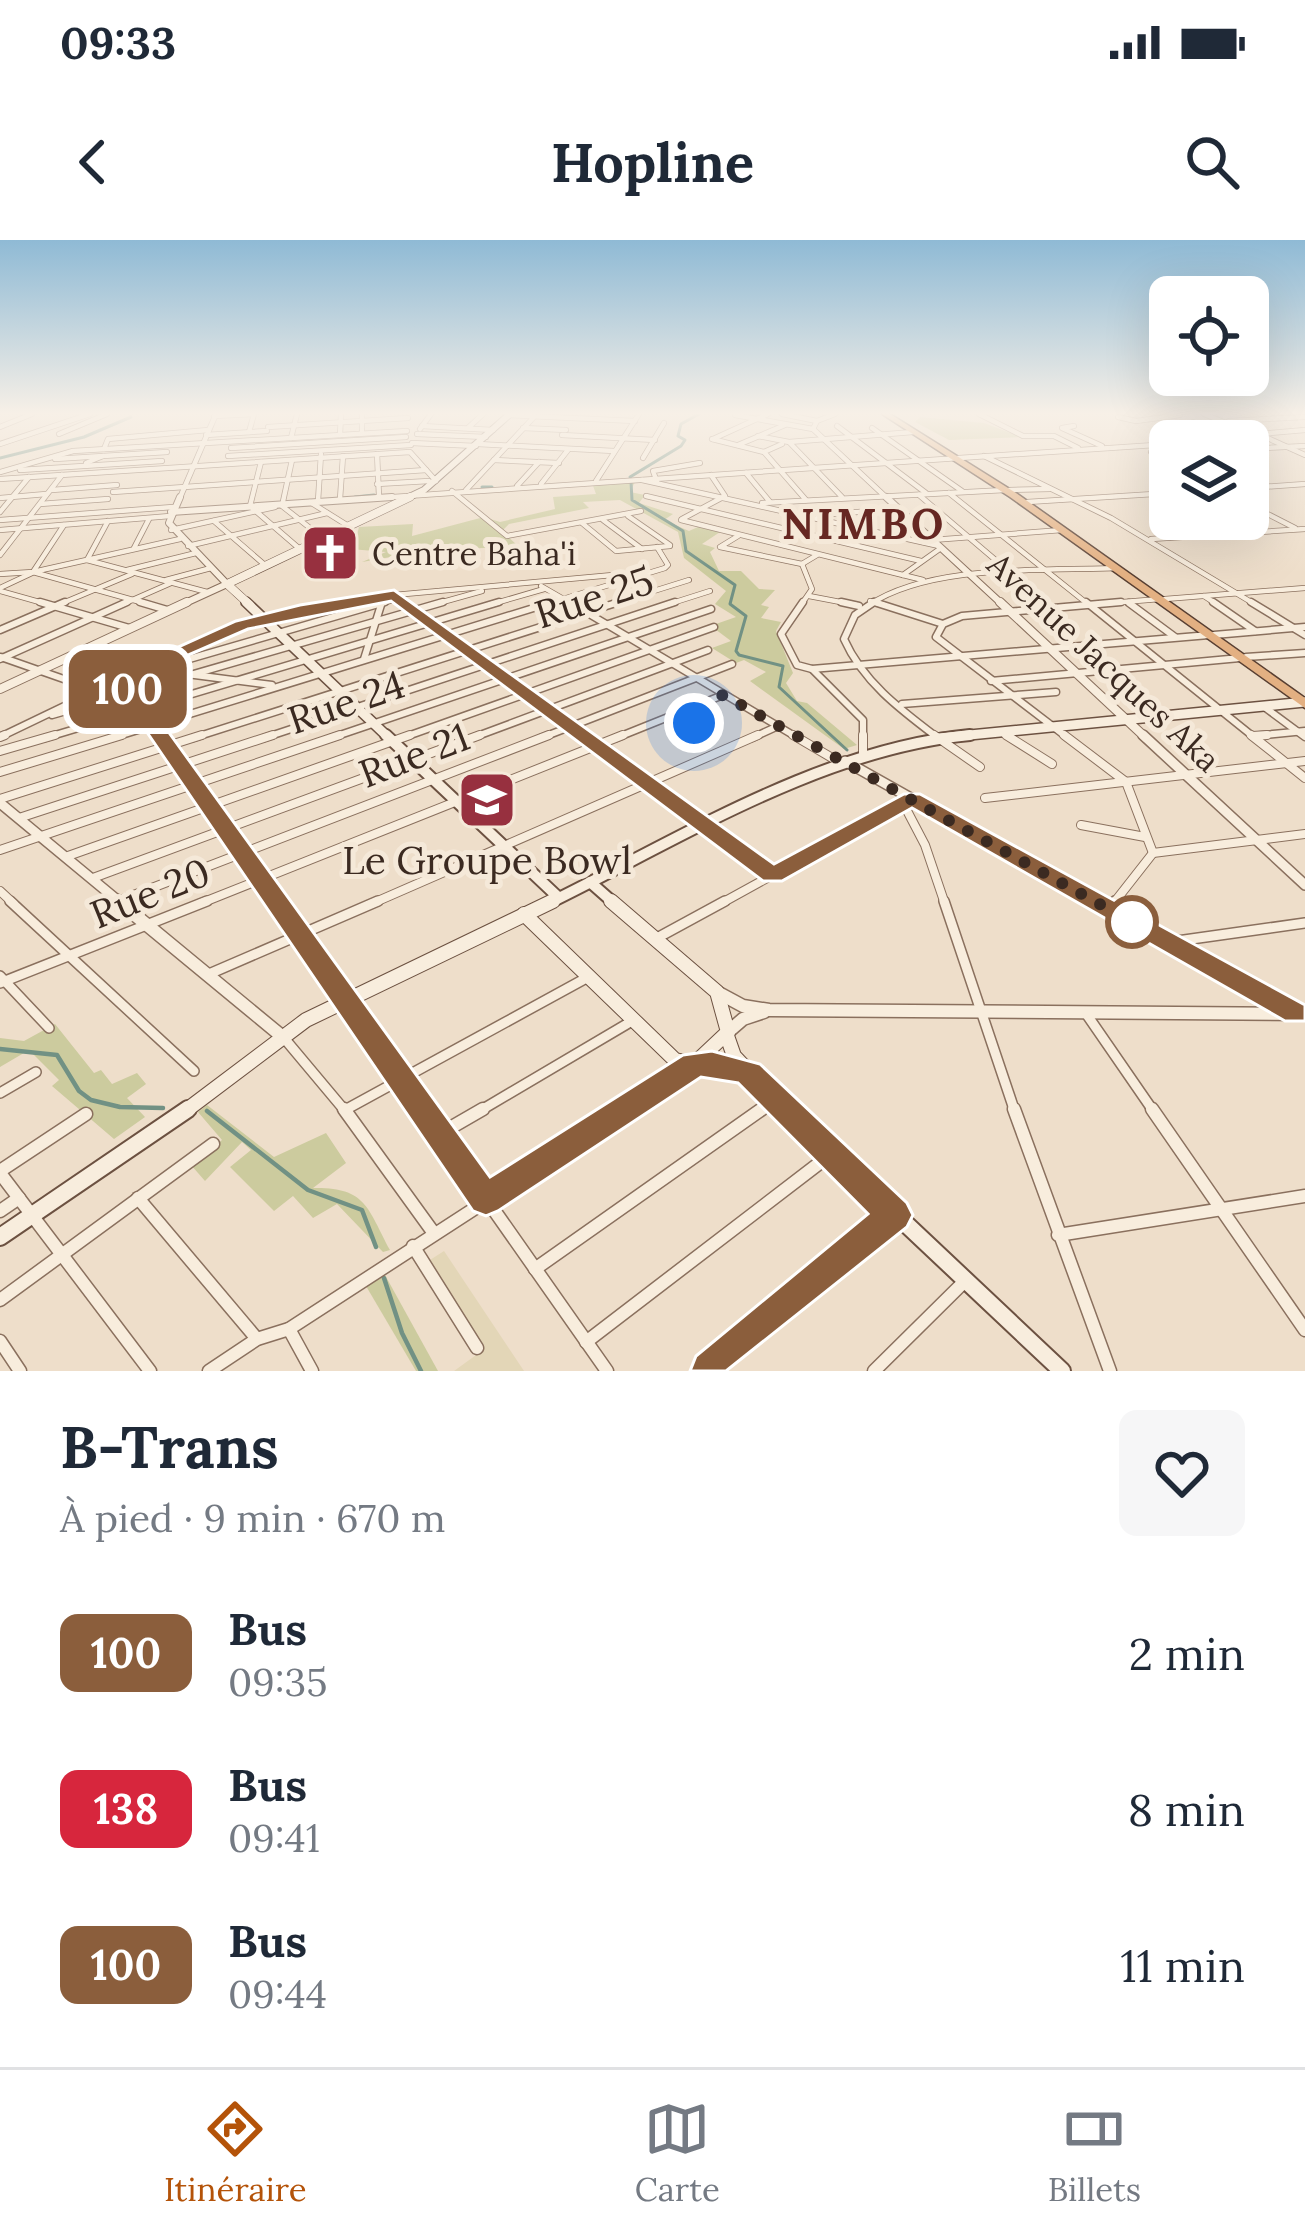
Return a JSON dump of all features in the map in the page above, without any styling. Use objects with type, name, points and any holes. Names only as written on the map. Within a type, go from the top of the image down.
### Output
[{"type":"highway","points":[[971,467],[1027,502],[1304,702]]},
{"type":"highway","points":[[1007,490],[1162,599]]},
{"type":"main road","points":[[450,467],[421,492],[226,584],[558,897]]},
{"type":"main road","points":[[0,1237],[344,1000],[703,825],[863,753],[937,738],[1304,702]]},
{"type":"main road","points":[[590,882],[717,992],[731,1051],[748,1073],[1061,1371]]},
{"type":"main road","points":[[524,914],[675,1060],[728,1065],[748,1073]]},
{"type":"main road","points":[[694,1064],[727,1033]]},
{"type":"street","points":[[2,474],[71,467]]},
{"type":"street","points":[[0,555],[62,475],[78,467]]},
{"type":"street","points":[[2,474],[29,477],[182,467]]},
{"type":"street","points":[[0,689],[226,584],[171,530],[171,512],[191,467]]},
{"type":"street","points":[[252,509],[261,467]]},
{"type":"street","points":[[282,504],[291,467]]},
{"type":"street","points":[[318,501],[321,467]]},
{"type":"street","points":[[340,499],[342,467]]},
{"type":"street","points":[[377,467],[379,496]]},
{"type":"street","points":[[426,467],[435,479]]},
{"type":"street","points":[[466,490],[487,467]]},
{"type":"street","points":[[518,486],[535,467]]},
{"type":"street","points":[[541,484],[556,467]]},
{"type":"street","points":[[596,482],[605,467]]},
{"type":"street","points":[[656,480],[653,472],[665,467]]},
{"type":"street","points":[[776,467],[806,500]]},
{"type":"street","points":[[812,467],[842,497]]},
{"type":"street","points":[[171,530],[252,509],[308,501],[841,467]]},
{"type":"street","name":"Avenue Jacques Aka","points":[[852,467],[1305,884]]},
{"type":"street","points":[[895,467],[927,494]]},
{"type":"street","points":[[931,467],[963,492]]},
{"type":"street","points":[[1008,467],[1058,489],[1305,631]]},
{"type":"street","points":[[0,498],[428,470]]},
{"type":"street","points":[[100,512],[126,471]]},
{"type":"street","points":[[746,473],[770,502]]},
{"type":"street","points":[[711,475],[723,498]]},
{"type":"street","points":[[0,516],[29,477]]},
{"type":"street","points":[[377,484],[435,479]]},
{"type":"street","points":[[656,480],[937,545],[1062,530]]},
{"type":"street","points":[[1269,487],[1305,484]]},
{"type":"street","points":[[135,510],[146,489]]},
{"type":"street","points":[[749,503],[1058,489]]},
{"type":"street","points":[[452,490],[506,536],[641,512]]},
{"type":"street","points":[[949,493],[1305,778]]},
{"type":"street","points":[[918,494],[1013,575]]},
{"type":"street","points":[[1027,502],[1149,494]]},
{"type":"street","points":[[646,496],[921,561]]},
{"type":"street","points":[[723,498],[681,520],[930,582]]},
{"type":"street","points":[[39,504],[108,499]]},
{"type":"street","points":[[308,501],[350,527]]},
{"type":"street","points":[[282,504],[325,538]]},
{"type":"street","points":[[0,516],[252,509],[301,550]]},
{"type":"street","points":[[809,517],[899,509]]},
{"type":"street","points":[[0,530],[150,518],[171,512]]},
{"type":"street","points":[[188,546],[327,513]]},
{"type":"street","points":[[580,523],[616,550],[670,545],[626,514]]},
{"type":"street","points":[[1269,514],[1302,531]]},
{"type":"street","points":[[133,549],[150,518]]},
{"type":"street","points":[[602,519],[643,549]]},
{"type":"street","points":[[212,520],[266,566]]},
{"type":"street","points":[[784,546],[824,520]]},
{"type":"street","points":[[87,560],[108,521]]},
{"type":"street","points":[[0,590],[33,572],[64,525]]},
{"type":"street","points":[[1148,539],[1302,531]]},
{"type":"street","points":[[740,535],[720,547],[802,564],[819,554]]},
{"type":"street","points":[[0,574],[33,572],[180,539]]},
{"type":"street","points":[[903,575],[937,545]]},
{"type":"street","points":[[0,772],[655,571],[668,566],[657,548]]},
{"type":"street","points":[[0,629],[129,572],[196,553]]},
{"type":"street","points":[[87,560],[208,592]]},
{"type":"street","points":[[802,564],[812,589],[781,632],[797,665],[812,669],[1294,628]]},
{"type":"street","points":[[1,658],[168,582],[211,568]]},
{"type":"street","points":[[980,766],[937,738],[856,665],[844,639],[845,627],[869,601],[905,587],[1115,568]]},
{"type":"street","points":[[0,737],[142,668],[264,619],[396,597],[655,571]]},
{"type":"street","points":[[33,572],[169,611]]},
{"type":"street","points":[[903,575],[905,587]]},
{"type":"street","points":[[433,1232],[345,1109],[284,1038],[0,801],[689,580]]},
{"type":"street","points":[[30,722],[500,586]]},
{"type":"street","points":[[0,751],[541,586],[776,727],[1300,1014]]},
{"type":"street","points":[[1153,853],[1126,782],[938,643],[937,633],[943,624],[962,616],[1305,588]]},
{"type":"street","points":[[0,590],[130,629]]},
{"type":"street","name":"Rue 25","points":[[19,818],[710,591]]},
{"type":"street","points":[[0,601],[14,596]]},
{"type":"street","points":[[808,596],[860,607]]},
{"type":"street","points":[[1204,596],[1257,632]]},
{"type":"street","points":[[155,669],[396,597]]},
{"type":"street","points":[[396,597],[772,875]]},
{"type":"street","points":[[869,601],[943,624]]},
{"type":"street","points":[[1128,602],[1177,638]]},
{"type":"street","points":[[361,661],[382,603]]},
{"type":"street","name":"Rue 24","points":[[0,850],[711,609]]},
{"type":"street","points":[[68,856],[714,627]]},
{"type":"street","points":[[93,878],[708,650]]},
{"type":"street","points":[[329,652],[361,661]]},
{"type":"street","points":[[989,681],[1305,653]]},
{"type":"street","points":[[1,658],[96,690]]},
{"type":"street","points":[[903,662],[907,674]]},
{"type":"street","name":"Rue 21","points":[[118,901],[731,664]]},
{"type":"street","points":[[142,668],[280,686]]},
{"type":"street","points":[[812,669],[862,720],[863,753]]},
{"type":"street","points":[[120,678],[607,1371]]},
{"type":"street","points":[[900,704],[1056,692]]},
{"type":"street","name":"Rue 20","points":[[2,980],[73,957],[723,695]]},
{"type":"street","points":[[1262,706],[1302,733]]},
{"type":"street","points":[[679,713],[694,723]]},
{"type":"street","points":[[208,975],[776,727]]},
{"type":"street","points":[[1001,732],[1052,764]]},
{"type":"street","points":[[1252,736],[1302,733]]},
{"type":"street","points":[[985,798],[1305,761]]},
{"type":"street","points":[[657,938],[908,801]]},
{"type":"street","points":[[908,801],[1057,1235],[1110,1371]]},
{"type":"street","points":[[1081,825],[1145,837]]},
{"type":"street","points":[[1108,909],[1153,853],[1305,834]]},
{"type":"street","points":[[0,891],[194,1071]]},
{"type":"street","points":[[1169,943],[1305,922]]},
{"type":"street","points":[[345,1109],[590,976]]},
{"type":"street","points":[[2,980],[49,1028]]},
{"type":"street","points":[[717,992],[743,1006],[769,1010],[1300,1014]]},
{"type":"street","points":[[727,1033],[743,1018],[769,1010]]},
{"type":"street","points":[[1085,1012],[1305,1330]]},
{"type":"street","points":[[438,1135],[634,1021]]},
{"type":"street","points":[[209,1371],[257,1339],[289,1329],[694,1064]]},
{"type":"street","points":[[0,1093],[36,1072]]},
{"type":"street","points":[[535,1268],[775,1100]]},
{"type":"street","points":[[86,1114],[0,1172],[150,1371]]},
{"type":"street","points":[[0,1300],[213,1144]]},
{"type":"street","points":[[586,1342],[832,1155]]},
{"type":"street","points":[[1057,1235],[1305,1196]]},
{"type":"street","points":[[0,1211],[20,1198]]},
{"type":"street","points":[[138,1198],[257,1339]]},
{"type":"street","points":[[711,1371],[894,1215]]},
{"type":"street","points":[[413,1246],[477,1348]]},
{"type":"street","points":[[874,1371],[964,1282]]},
{"type":"street","points":[[289,1329],[312,1371]]},
{"type":"street","points":[[0,1341],[20,1371]]},
{"type":"shaded area","points":[[444,1251],[524,1371],[454,1371],[483,1350],[430,1260]]},
{"type":"green space","points":[[636,480],[630,492],[645,495],[639,503],[673,514],[664,520],[689,531],[698,527],[720,532],[702,544],[715,548],[710,552],[719,571],[741,571],[759,589],[775,590],[761,605],[769,607],[761,618],[781,622],[776,631],[793,673],[786,683],[797,701],[807,703],[857,745],[844,749],[750,681],[766,672],[744,660],[736,663],[712,648],[731,641],[715,629],[716,624],[736,617],[715,604],[726,591],[684,558],[678,532],[620,500],[583,502],[589,508],[509,524],[502,531],[518,546],[513,547],[431,550],[362,562],[386,552],[315,546],[356,539],[359,527],[413,524],[412,536],[484,517],[500,522],[555,509],[553,497],[596,494],[592,483]]},
{"type":"green space","points":[[55,1024],[94,1073],[101,1070],[112,1084],[137,1073],[146,1084],[127,1098],[145,1117],[114,1139],[52,1086],[59,1080],[29,1050],[0,1067],[0,1038],[24,1041]]},
{"type":"green space","points":[[207,1105],[274,1157],[326,1133],[346,1163],[313,1188],[344,1191],[363,1202],[390,1250],[383,1252],[337,1204],[313,1218],[293,1196],[274,1211],[230,1167],[251,1150],[242,1142],[205,1181],[191,1165],[222,1140],[198,1112]]},
{"type":"green space","points":[[379,1274],[385,1275],[438,1371],[416,1371],[366,1286]]},
{"type":"waterway","points":[[630,477],[647,467]]},
{"type":"waterway","points":[[631,482],[632,500],[683,531],[686,551],[735,585],[730,604],[746,616],[736,651],[739,655],[783,666],[779,687],[847,750]]},
{"type":"waterway","points":[[482,487],[492,487]]},
{"type":"waterway","points":[[355,497],[374,495]]},
{"type":"waterway","points":[[0,1049],[57,1055],[79,1091],[91,1100],[120,1107],[163,1108]]},
{"type":"waterway","points":[[207,1111],[308,1190],[362,1210],[376,1247]]},
{"type":"waterway","points":[[384,1278],[402,1333],[421,1371]]},
{"type":"bus line","name":"100","points":[[711,1371],[894,1215],[748,1073],[712,1064],[694,1064],[486,1199],[120,678],[242,625],[394,595],[772,875],[912,799],[1296,1013]]},
{"type":"place","name":"Centre Baha'i","points":[[330,553]]},
{"type":"place","name":"Le Groupe Bowl","points":[[487,800]]},
{"type":"district","name":"NIMBO","points":[[864,524]]},
{"type":"route","points":[[694,723],[679,713],[723,695],[1141,927],[1132,922]]}]
